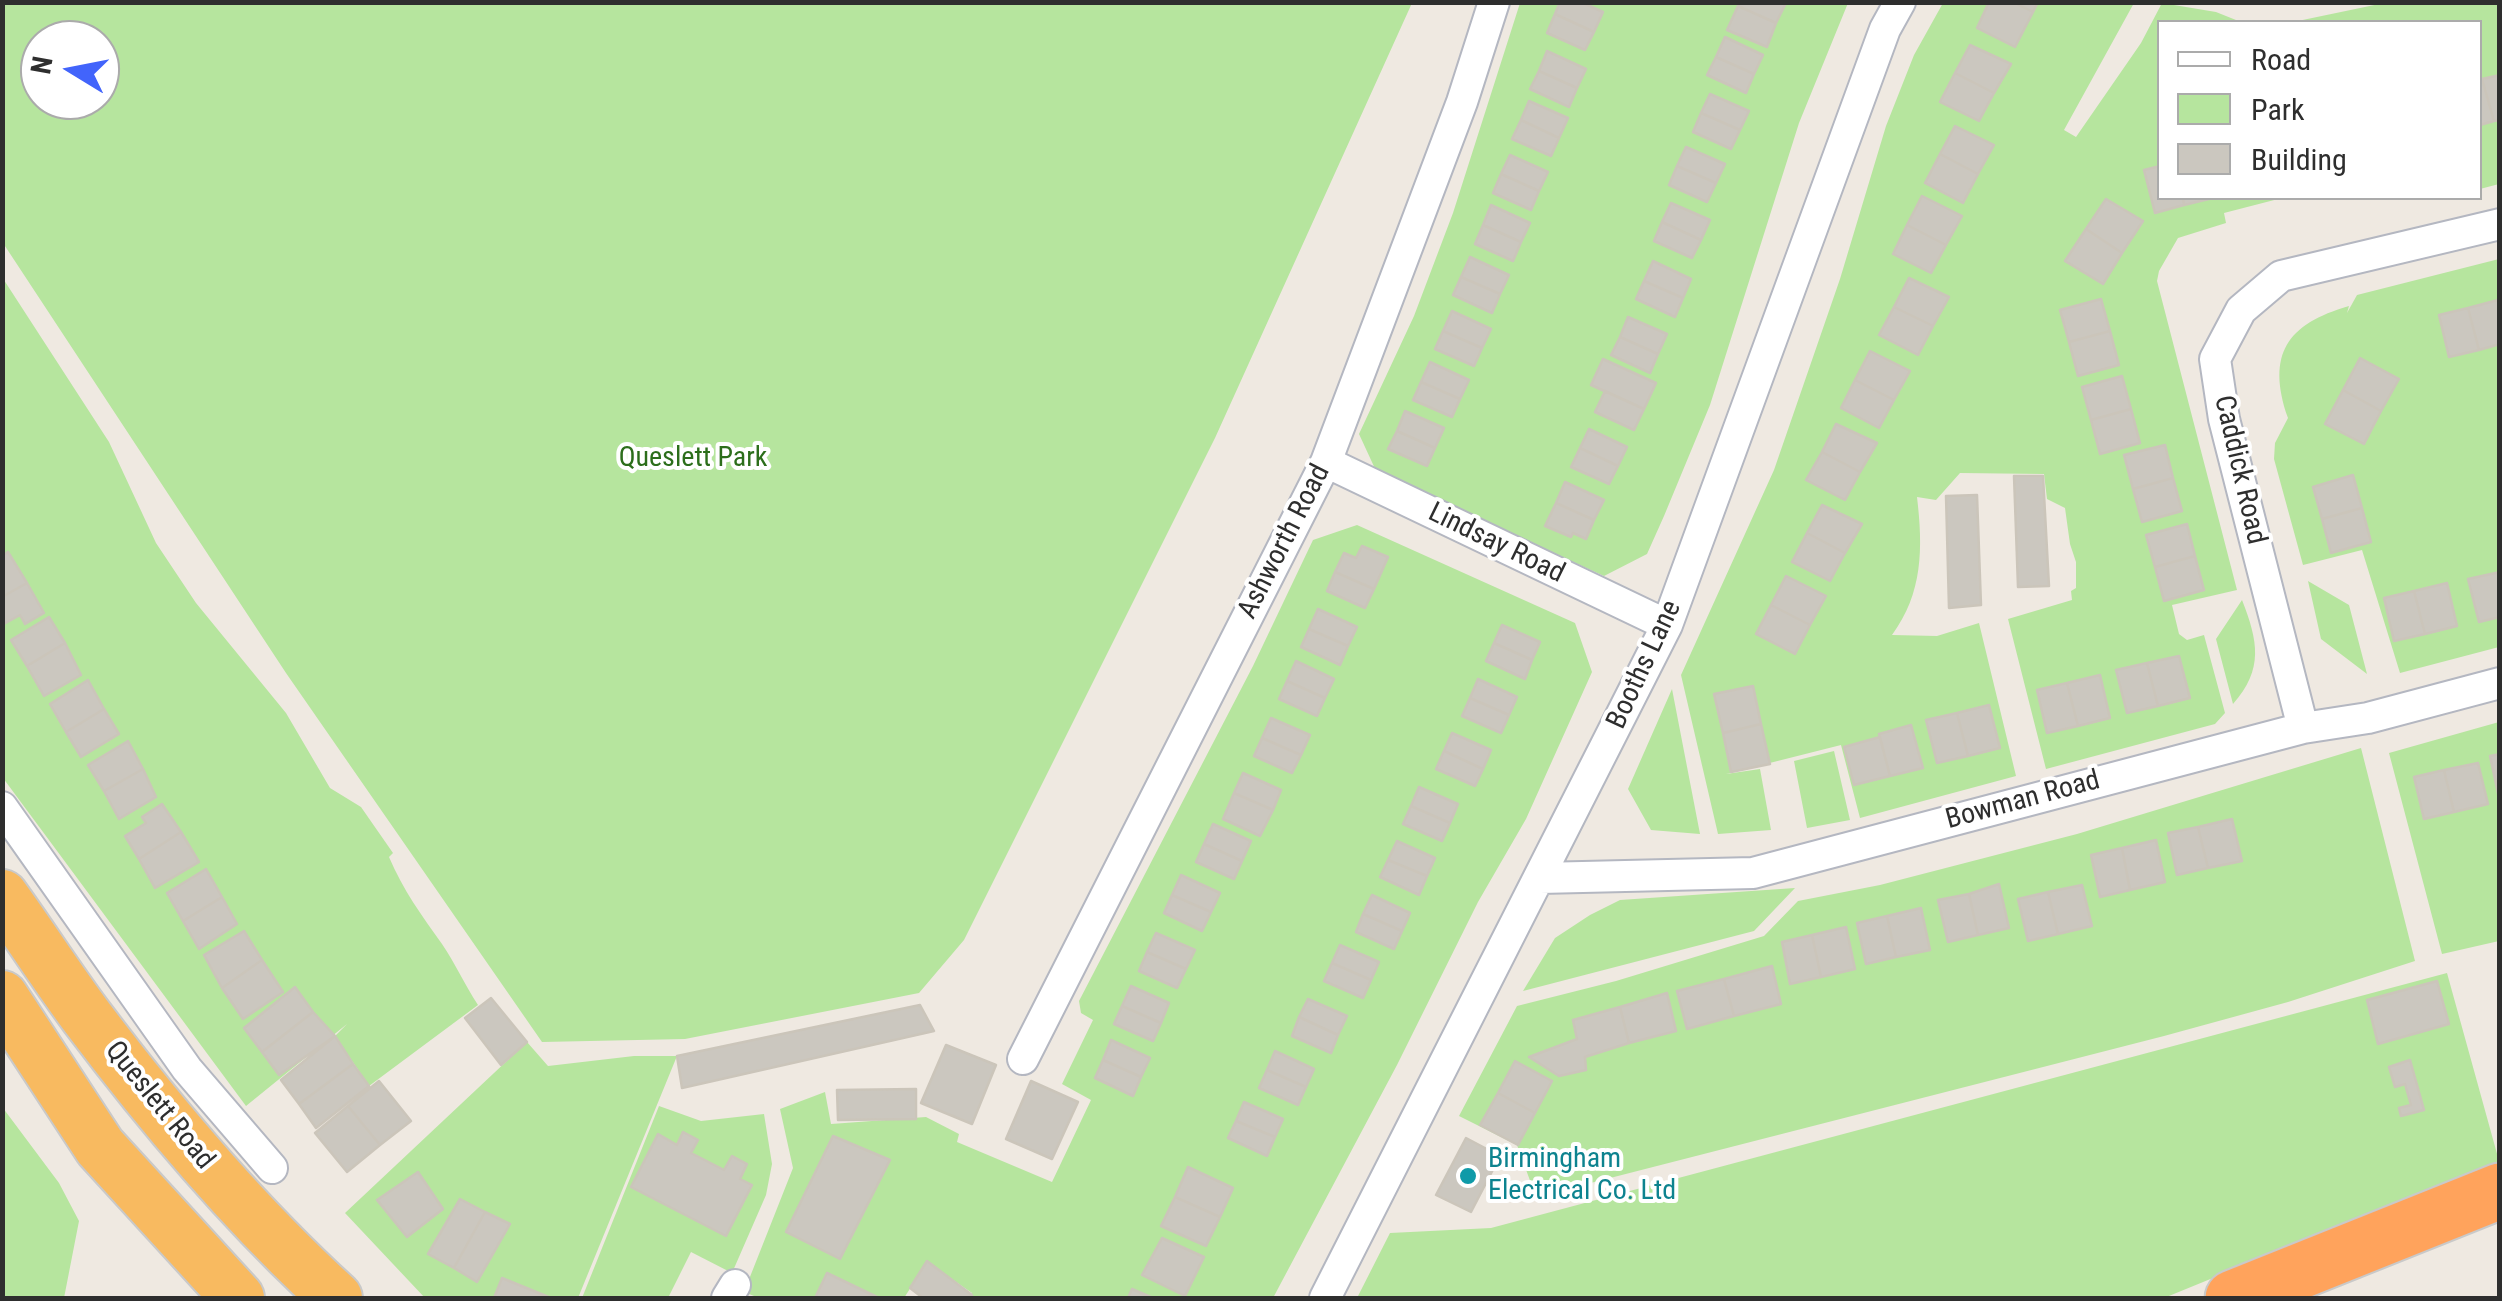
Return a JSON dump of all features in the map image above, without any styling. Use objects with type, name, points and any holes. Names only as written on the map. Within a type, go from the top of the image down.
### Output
[{"type":"highway","name":"Queslett Road","points":[[2,896],[84,1014],[184,1140],[283,1250],[336,1298]]},
{"type":"highway","points":[[2,998],[100,1147],[238,1298]]},
{"type":"highway","points":[[2234,1298],[2500,1191]]},
{"type":"street","name":"Ashworth Road","points":[[1023,1059],[1326,462],[1462,102],[1494,2]]},
{"type":"street","name":"Booths Lane","points":[[1325,1298],[1667,625],[1885,29],[1900,2]]},
{"type":"street","name":"Caddick Road","points":[[2303,728],[2224,419],[2215,360],[2241,310],[2281,276],[2500,224]]},
{"type":"street","name":"Lindsay Road","points":[[1326,462],[1667,625]]},
{"type":"street","name":"Bowman Road","points":[[1540,878],[1752,873],[2303,728],[2368,718],[2500,683]]},
{"type":"street","name":"Queslett Road","points":[[2,806],[187,1070],[272,1168]]},
{"type":"green space","name":"Queslett Park","points":[[3,2],[1412,3],[1215,438],[964,940],[919,993],[685,1039],[542,1042],[286,673],[3,243]]},
{"type":"green space","points":[[1520,3],[1848,3],[1799,123],[1710,405],[1664,516],[1647,554],[1604,576],[1377,473],[1359,434],[1414,316],[1453,213]]},
{"type":"green space","points":[[1943,3],[2134,3],[2064,130],[2076,137],[2141,43],[2162,3],[2216,12],[2236,20],[2157,20],[2157,200],[2274,200],[2224,213],[2226,223],[2178,238],[2157,281],[2237,590],[2172,605],[2179,634],[2187,640],[2204,635],[2225,713],[2215,724],[2046,769],[2008,619],[2072,600],[2076,562],[2065,508],[2047,499],[2044,474],[1960,473],[1936,500],[1917,497],[1920,534],[1915,586],[1892,635],[1937,636],[1979,623],[2016,776],[1860,818],[1841,745],[1726,774],[1760,769],[1771,830],[1718,834],[1681,675],[1774,470],[1840,279],[1886,126],[1914,55]]},
{"type":"green space","points":[[2384,3],[2499,3],[2499,184],[2482,188],[2482,20],[2303,20]]},
{"type":"green space","points":[[2499,259],[2499,647],[2400,673],[2362,550],[2303,565],[2274,459],[2275,443],[2288,418],[2282,396],[2281,359],[2297,332],[2328,313],[2349,306],[2347,313],[2357,295]]},
{"type":"green space","points":[[2,277],[109,442],[156,543],[196,603],[286,713],[330,788],[361,807],[393,853],[389,857],[400,881],[478,1005],[369,1086],[335,1036],[347,1024],[246,1106],[3,778]]},
{"type":"green space","points":[[1357,525],[1575,623],[1592,672],[1526,819],[1478,902],[1397,1065],[1273,1298],[968,1298],[972,1293],[927,1262],[904,1298],[759,1298],[744,1292],[793,1168],[780,1109],[825,1092],[831,1124],[926,1117],[959,1134],[957,1142],[1052,1182],[1091,1100],[1062,1084],[1093,1020],[1081,1013],[1079,1001],[1253,666],[1313,540]]},
{"type":"green space","points":[[2308,581],[2349,605],[2367,674],[2321,639]]},
{"type":"green space","points":[[2242,600],[2252,629],[2254,667],[2233,704],[2216,639]]},
{"type":"green space","points":[[1672,689],[1700,834],[1651,830],[1628,789]]},
{"type":"green space","points":[[2499,722],[2499,941],[2442,954],[2389,753]]},
{"type":"green space","points":[[2361,748],[2415,961],[2164,1036],[1536,1197],[1517,1145],[1459,1116],[1517,1006],[1764,936],[1798,901],[1880,885],[2077,834]]},
{"type":"green space","points":[[1834,751],[1850,820],[1807,828],[1794,761]]},
{"type":"green space","points":[[1795,888],[1754,931],[1523,991],[1555,938],[1620,900]]},
{"type":"green space","points":[[2447,973],[2499,1161],[2164,1298],[1357,1298],[1390,1233],[1491,1228]]},
{"type":"green space","points":[[527,1042],[548,1066],[634,1056],[677,1056],[578,1298],[425,1298],[345,1213]]},
{"type":"green space","points":[[659,1106],[701,1121],[764,1114],[772,1164],[766,1195],[732,1273],[691,1252],[668,1298],[582,1298]]},
{"type":"green space","points":[[3,1108],[59,1183],[79,1221],[64,1298],[3,1298]]},
{"type":"building","points":[[1560,2],[1581,2],[1603,12],[1594,32],[1555,14]]},
{"type":"building","points":[[1740,2],[1786,3],[1776,23],[1738,6]]},
{"type":"building","points":[[1989,2],[2013,2],[2033,12],[2015,47],[1977,28]]},
{"type":"building","points":[[2013,2],[2038,2],[2033,12]]},
{"type":"building","points":[[1738,6],[1776,23],[1767,47],[1727,30]]},
{"type":"building","points":[[1555,14],[1594,32],[1585,50],[1547,33]]},
{"type":"building","points":[[1725,37],[1763,55],[1754,74],[1716,57]]},
{"type":"building","points":[[1970,45],[2011,64],[1994,93],[1955,73]]},
{"type":"building","points":[[1547,51],[1586,69],[1577,88],[1539,71]]},
{"type":"building","points":[[1716,57],[1754,74],[1746,93],[1707,75]]},
{"type":"building","points":[[1539,71],[1577,88],[1569,107],[1530,89]]},
{"type":"building","points":[[1955,73],[1994,93],[1979,121],[1940,102]]},
{"type":"building","points":[[2500,75],[2500,120],[2494,121],[2482,79]]},
{"type":"building","points":[[2482,79],[2494,121],[2482,124]]},
{"type":"building","points":[[1710,94],[1749,111],[1740,130],[1701,113]]},
{"type":"building","points":[[1529,101],[1568,118],[1559,138],[1521,120]]},
{"type":"building","points":[[1701,113],[1740,130],[1731,149],[1693,132]]},
{"type":"building","points":[[1521,120],[1559,138],[1551,156],[1512,139]]},
{"type":"building","points":[[1955,126],[1994,145],[1978,174],[1940,154]]},
{"type":"building","points":[[1686,147],[1725,164],[1716,183],[1677,166]]},
{"type":"building","points":[[1940,154],[1978,174],[1963,203],[1925,183]]},
{"type":"building","points":[[1510,155],[1548,172],[1539,191],[1501,174]]},
{"type":"building","points":[[1677,166],[1716,183],[1707,202],[1669,185]]},
{"type":"building","points":[[2157,167],[2157,200],[2183,200],[2184,205],[2155,213],[2144,170]]},
{"type":"building","points":[[1501,174],[1539,191],[1531,210],[1493,193]]},
{"type":"building","points":[[1922,196],[1962,216],[1946,245],[1907,225]]},
{"type":"building","points":[[2106,199],[2143,221],[2122,253],[2086,229]]},
{"type":"building","points":[[1671,203],[1710,220],[1701,240],[1662,222]]},
{"type":"building","points":[[1491,205],[1530,223],[1521,242],[1483,225]]},
{"type":"building","points":[[1662,222],[1701,240],[1692,258],[1654,241]]},
{"type":"building","points":[[1483,225],[1521,242],[1513,261],[1475,244]]},
{"type":"building","points":[[1907,225],[1946,245],[1931,273],[1893,254]]},
{"type":"building","points":[[2086,229],[2122,253],[2103,284],[2065,261]]},
{"type":"building","points":[[1470,257],[1509,275],[1500,294],[1461,277]]},
{"type":"building","points":[[1653,261],[1691,279],[1683,298],[1644,281]]},
{"type":"building","points":[[1461,277],[1500,294],[1492,313],[1453,295]]},
{"type":"building","points":[[1909,278],[1949,297],[1933,326],[1894,307]]},
{"type":"building","points":[[1644,281],[1683,298],[1675,317],[1636,299]]},
{"type":"building","points":[[2101,299],[2110,331],[2069,342],[2060,310]]},
{"type":"building","points":[[2498,300],[2500,344],[2479,350],[2468,308]]},
{"type":"building","points":[[1894,307],[1933,326],[1918,355],[1879,335]]},
{"type":"building","points":[[2468,308],[2479,350],[2449,357],[2439,315]]},
{"type":"building","points":[[1452,311],[1491,329],[1482,348],[1443,331]]},
{"type":"building","points":[[1628,317],[1667,334],[1658,354],[1620,337]]},
{"type":"building","points":[[1443,331],[1482,348],[1474,366],[1435,349]]},
{"type":"building","points":[[2110,331],[2119,365],[2078,376],[2069,342]]},
{"type":"building","points":[[1620,337],[1658,354],[1650,373],[1611,355]]},
{"type":"building","points":[[1870,351],[1910,371],[1894,400],[1855,380]]},
{"type":"building","points":[[2360,358],[2399,379],[2381,411],[2343,390]]},
{"type":"building","points":[[1603,359],[1656,383],[1644,409],[1591,385]]},
{"type":"building","points":[[1430,362],[1469,380],[1460,399],[1421,382]]},
{"type":"building","points":[[2122,376],[2131,409],[2091,420],[2082,387]]},
{"type":"building","points":[[1855,380],[1894,400],[1879,428],[1841,408]]},
{"type":"building","points":[[1421,382],[1460,399],[1452,417],[1413,400]]},
{"type":"building","points":[[2343,390],[2381,411],[2364,444],[2325,424]]},
{"type":"building","points":[[1605,391],[1644,409],[1634,430],[1595,412]]},
{"type":"building","points":[[2131,409],[2140,443],[2100,454],[2091,420]]},
{"type":"building","points":[[1405,411],[1444,428],[1435,448],[1397,431]]},
{"type":"building","points":[[1836,424],[1877,443],[1860,472],[1822,452]]},
{"type":"building","points":[[1589,429],[1627,447],[1618,466],[1580,448]]},
{"type":"building","points":[[1397,431],[1435,448],[1427,466],[1388,449]]},
{"type":"building","points":[[2165,445],[2173,478],[2133,489],[2124,455]]},
{"type":"building","points":[[1580,448],[1618,466],[1609,484],[1571,467]]},
{"type":"building","points":[[1822,452],[1860,472],[1845,500],[1806,480]]},
{"type":"building","points":[[2353,475],[2362,508],[2322,519],[2313,487]]},
{"type":"building","points":[[2014,476],[2043,476],[2049,586],[2018,587]]},
{"type":"building","points":[[2173,478],[2182,511],[2142,522],[2133,489]]},
{"type":"building","points":[[1565,482],[1604,500],[1594,520],[1556,503]]},
{"type":"building","points":[[1977,495],[1981,605],[1949,608],[1946,496]]},
{"type":"building","points":[[1556,503],[1594,520],[1586,539],[1545,526]]},
{"type":"building","points":[[1822,505],[1862,524],[1845,553],[1807,533]]},
{"type":"building","points":[[2362,508],[2371,542],[2331,553],[2322,519]]},
{"type":"building","points":[[2187,524],[2195,556],[2155,567],[2146,535]]},
{"type":"building","points":[[1807,533],[1845,553],[1830,581],[1792,562]]},
{"type":"building","points":[[1362,546],[1388,557],[1374,589],[1335,572],[1344,553],[1356,558]]},
{"type":"building","points":[[8,552],[27,583],[2,597],[2,556]]},
{"type":"building","points":[[2195,556],[2204,590],[2164,601],[2155,567]]},
{"type":"building","points":[[1335,572],[1374,589],[1365,608],[1327,591]]},
{"type":"building","points":[[2500,572],[2500,617],[2479,622],[2468,579]]},
{"type":"building","points":[[1786,576],[1826,596],[1810,625],[1771,605]]},
{"type":"building","points":[[27,583],[44,613],[25,624],[20,615],[2,625],[2,597]]},
{"type":"building","points":[[2447,583],[2457,626],[2425,634],[2414,591]]},
{"type":"building","points":[[2414,591],[2425,634],[2394,641],[2384,598]]},
{"type":"building","points":[[1771,605],[1810,625],[1795,654],[1756,634]]},
{"type":"building","points":[[1318,609],[1357,627],[1348,646],[1309,629]]},
{"type":"building","points":[[49,617],[65,643],[27,666],[11,640]]},
{"type":"building","points":[[1502,625],[1540,642],[1532,660],[1494,643]]},
{"type":"building","points":[[1309,629],[1348,646],[1340,665],[1301,647]]},
{"type":"building","points":[[65,643],[81,675],[44,696],[27,666]]},
{"type":"building","points":[[1494,643],[1532,660],[1525,679],[1486,661]]},
{"type":"building","points":[[2179,656],[2190,698],[2158,706],[2147,663]]},
{"type":"building","points":[[1296,661],[1334,679],[1325,698],[1287,681]]},
{"type":"building","points":[[2147,663],[2158,706],[2127,713],[2116,670]]},
{"type":"building","points":[[2100,675],[2110,718],[2078,726],[2067,683]]},
{"type":"building","points":[[1478,679],[1517,697],[1509,715],[1470,698]]},
{"type":"building","points":[[88,680],[104,709],[66,732],[50,704]]},
{"type":"building","points":[[1287,681],[1325,698],[1317,716],[1279,699]]},
{"type":"building","points":[[2067,683],[2078,726],[2047,733],[2037,690]]},
{"type":"building","points":[[1753,686],[1761,724],[1723,733],[1714,694]]},
{"type":"building","points":[[1470,698],[1509,715],[1501,733],[1462,716]]},
{"type":"building","points":[[1989,705],[2000,748],[1968,756],[1957,713]]},
{"type":"building","points":[[104,709],[119,734],[81,757],[66,732]]},
{"type":"building","points":[[1957,713],[1968,756],[1937,763],[1926,720]]},
{"type":"building","points":[[1271,718],[1310,735],[1301,755],[1262,738]]},
{"type":"building","points":[[1761,724],[1770,764],[1731,772],[1723,733]]},
{"type":"building","points":[[1911,725],[1923,768],[1890,776],[1879,734]]},
{"type":"building","points":[[1452,733],[1491,750],[1483,769],[1444,751]]},
{"type":"building","points":[[1880,737],[1890,776],[1854,785],[1844,747]]},
{"type":"building","points":[[1262,738],[1301,755],[1292,773],[1254,756]]},
{"type":"building","points":[[128,741],[143,769],[104,791],[88,765]]},
{"type":"building","points":[[1444,751],[1483,769],[1475,786],[1436,769]]},
{"type":"building","points":[[2500,754],[2500,798],[2499,798],[2490,756]]},
{"type":"building","points":[[2478,763],[2488,804],[2454,812],[2444,770]]},
{"type":"building","points":[[143,769],[156,797],[119,819],[104,791]]},
{"type":"building","points":[[2444,770],[2454,812],[2424,819],[2414,777]]},
{"type":"building","points":[[1243,773],[1281,790],[1273,810],[1234,793]]},
{"type":"building","points":[[1419,787],[1458,804],[1450,823],[1411,806]]},
{"type":"building","points":[[1234,793],[1273,810],[1260,836],[1223,819]]},
{"type":"building","points":[[162,804],[181,832],[139,859],[125,836],[146,823],[142,817]]},
{"type":"building","points":[[1411,806],[1450,823],[1442,841],[1403,824]]},
{"type":"building","points":[[2232,819],[2242,861],[2208,868],[2198,827]]},
{"type":"building","points":[[1213,824],[1251,841],[1242,861],[1204,844]]},
{"type":"building","points":[[2198,827],[2208,868],[2177,875],[2168,833]]},
{"type":"building","points":[[181,832],[199,862],[155,888],[139,859]]},
{"type":"building","points":[[2156,840],[2165,882],[2130,890],[2122,848]]},
{"type":"building","points":[[1397,841],[1435,858],[1427,876],[1388,860]]},
{"type":"building","points":[[1204,844],[1242,861],[1234,879],[1196,862]]},
{"type":"building","points":[[2122,848],[2130,890],[2100,897],[2091,855]]},
{"type":"building","points":[[1388,860],[1427,876],[1419,895],[1380,877]]},
{"type":"building","points":[[206,869],[222,897],[183,921],[167,893]]},
{"type":"building","points":[[1181,875],[1220,893],[1211,912],[1172,895]]},
{"type":"building","points":[[1999,884],[2009,928],[1978,935],[1969,894]]},
{"type":"building","points":[[2082,885],[2092,926],[2058,934],[2048,892]]},
{"type":"building","points":[[2048,892],[2058,934],[2028,941],[2018,899]]},
{"type":"building","points":[[1969,894],[1978,935],[1948,942],[1938,900]]},
{"type":"building","points":[[1172,895],[1211,912],[1202,931],[1164,913]]},
{"type":"building","points":[[1372,895],[1410,913],[1402,931],[1363,914]]},
{"type":"building","points":[[222,897],[237,924],[199,949],[183,921]]},
{"type":"building","points":[[1921,908],[1930,950],[1896,957],[1887,916]]},
{"type":"building","points":[[1363,914],[1402,931],[1394,949],[1356,932]]},
{"type":"building","points":[[1887,916],[1896,957],[1866,964],[1857,923]]},
{"type":"building","points":[[1846,927],[1855,969],[1821,977],[1812,935]]},
{"type":"building","points":[[244,931],[262,960],[222,988],[204,955]]},
{"type":"building","points":[[1156,933],[1195,950],[1186,969],[1147,952]]},
{"type":"building","points":[[1812,935],[1821,977],[1790,984],[1782,942]]},
{"type":"building","points":[[1340,945],[1379,962],[1371,980],[1332,963]]},
{"type":"building","points":[[1147,952],[1186,969],[1177,988],[1139,971]]},
{"type":"building","points":[[262,960],[283,992],[243,1019],[222,988]]},
{"type":"building","points":[[1332,963],[1371,980],[1363,998],[1324,981]]},
{"type":"building","points":[[1772,966],[1781,1004],[1734,1016],[1724,979]]},
{"type":"building","points":[[1724,979],[1734,1016],[1687,1029],[1677,991]]},
{"type":"building","points":[[2437,981],[2449,1024],[2378,1044],[2367,1000]]},
{"type":"building","points":[[1131,986],[1169,1003],[1161,1023],[1122,1006]]},
{"type":"building","points":[[295,987],[313,1012],[262,1052],[244,1028]]},
{"type":"building","points":[[1667,993],[1676,1031],[1629,1043],[1620,1007]]},
{"type":"building","points":[[491,998],[527,1042],[501,1065],[465,1018]]},
{"type":"building","points":[[1308,999],[1347,1016],[1338,1035],[1299,1017]]},
{"type":"building","points":[[920,1005],[934,1031],[682,1088],[677,1056]]},
{"type":"building","points":[[1122,1006],[1161,1023],[1153,1041],[1114,1024]]},
{"type":"building","points":[[1620,1007],[1629,1043],[1585,1057],[1586,1070],[1559,1076],[1529,1057],[1577,1039],[1573,1020]]},
{"type":"building","points":[[313,1012],[335,1036],[279,1075],[262,1052]]},
{"type":"building","points":[[1299,1017],[1338,1035],[1331,1053],[1292,1036]]},
{"type":"building","points":[[335,1036],[353,1064],[299,1104],[281,1080]]},
{"type":"building","points":[[1111,1040],[1150,1058],[1141,1077],[1103,1060]]},
{"type":"building","points":[[946,1045],[996,1065],[972,1124],[921,1103]]},
{"type":"building","points":[[1275,1051],[1314,1069],[1306,1087],[1267,1070]]},
{"type":"building","points":[[1103,1060],[1141,1077],[1133,1096],[1095,1078]]},
{"type":"building","points":[[2410,1060],[2424,1110],[2401,1116],[2399,1108],[2411,1105],[2405,1084],[2395,1087],[2389,1067]]},
{"type":"building","points":[[1515,1061],[1552,1081],[1535,1113],[1498,1093]]},
{"type":"building","points":[[353,1064],[369,1086],[316,1128],[299,1104]]},
{"type":"building","points":[[1267,1070],[1306,1087],[1298,1105],[1259,1088]]},
{"type":"building","points":[[379,1081],[411,1121],[380,1145],[348,1106]]},
{"type":"building","points":[[1031,1081],[1078,1102],[1052,1159],[1006,1139]]},
{"type":"building","points":[[916,1089],[916,1119],[838,1120],[837,1090]]},
{"type":"building","points":[[1498,1093],[1535,1113],[1518,1145],[1480,1125]]},
{"type":"building","points":[[1244,1102],[1283,1119],[1275,1137],[1236,1121]]},
{"type":"building","points":[[348,1106],[380,1145],[347,1172],[315,1133]]},
{"type":"building","points":[[1236,1121],[1275,1137],[1267,1156],[1228,1138]]},
{"type":"building","points":[[683,1132],[698,1140],[691,1153],[724,1170],[732,1156],[747,1164],[740,1179],[752,1185],[726,1236],[631,1187],[658,1134],[677,1145]]},
{"type":"building","points":[[833,1136],[890,1160],[840,1259],[786,1232]]},
{"type":"building","name":"Birmingham Electrical Co. Ltd","points":[[1466,1138],[1500,1156],[1471,1212],[1436,1195]]},
{"type":"building","points":[[1188,1167],[1233,1188],[1220,1217],[1175,1197]]},
{"type":"building","points":[[418,1172],[443,1209],[407,1237],[377,1200]]},
{"type":"building","points":[[1175,1197],[1220,1217],[1206,1246],[1161,1226]]},
{"type":"building","points":[[460,1199],[485,1212],[454,1268],[428,1254]]},
{"type":"building","points":[[485,1212],[510,1224],[477,1282],[454,1268]]},
{"type":"building","points":[[1162,1238],[1204,1257],[1185,1296],[1142,1275]]},
{"type":"building","points":[[927,1261],[972,1295],[923,1298],[910,1288]]},
{"type":"building","points":[[827,1273],[877,1297],[815,1298]]},
{"type":"building","points":[[502,1278],[551,1298],[494,1298]]},
{"type":"building","points":[[1132,1289],[1153,1298],[1128,1298]]},
{"type":"place","name":"Birmingham Electrical Co. Ltd","points":[[1468,1176]]}]
